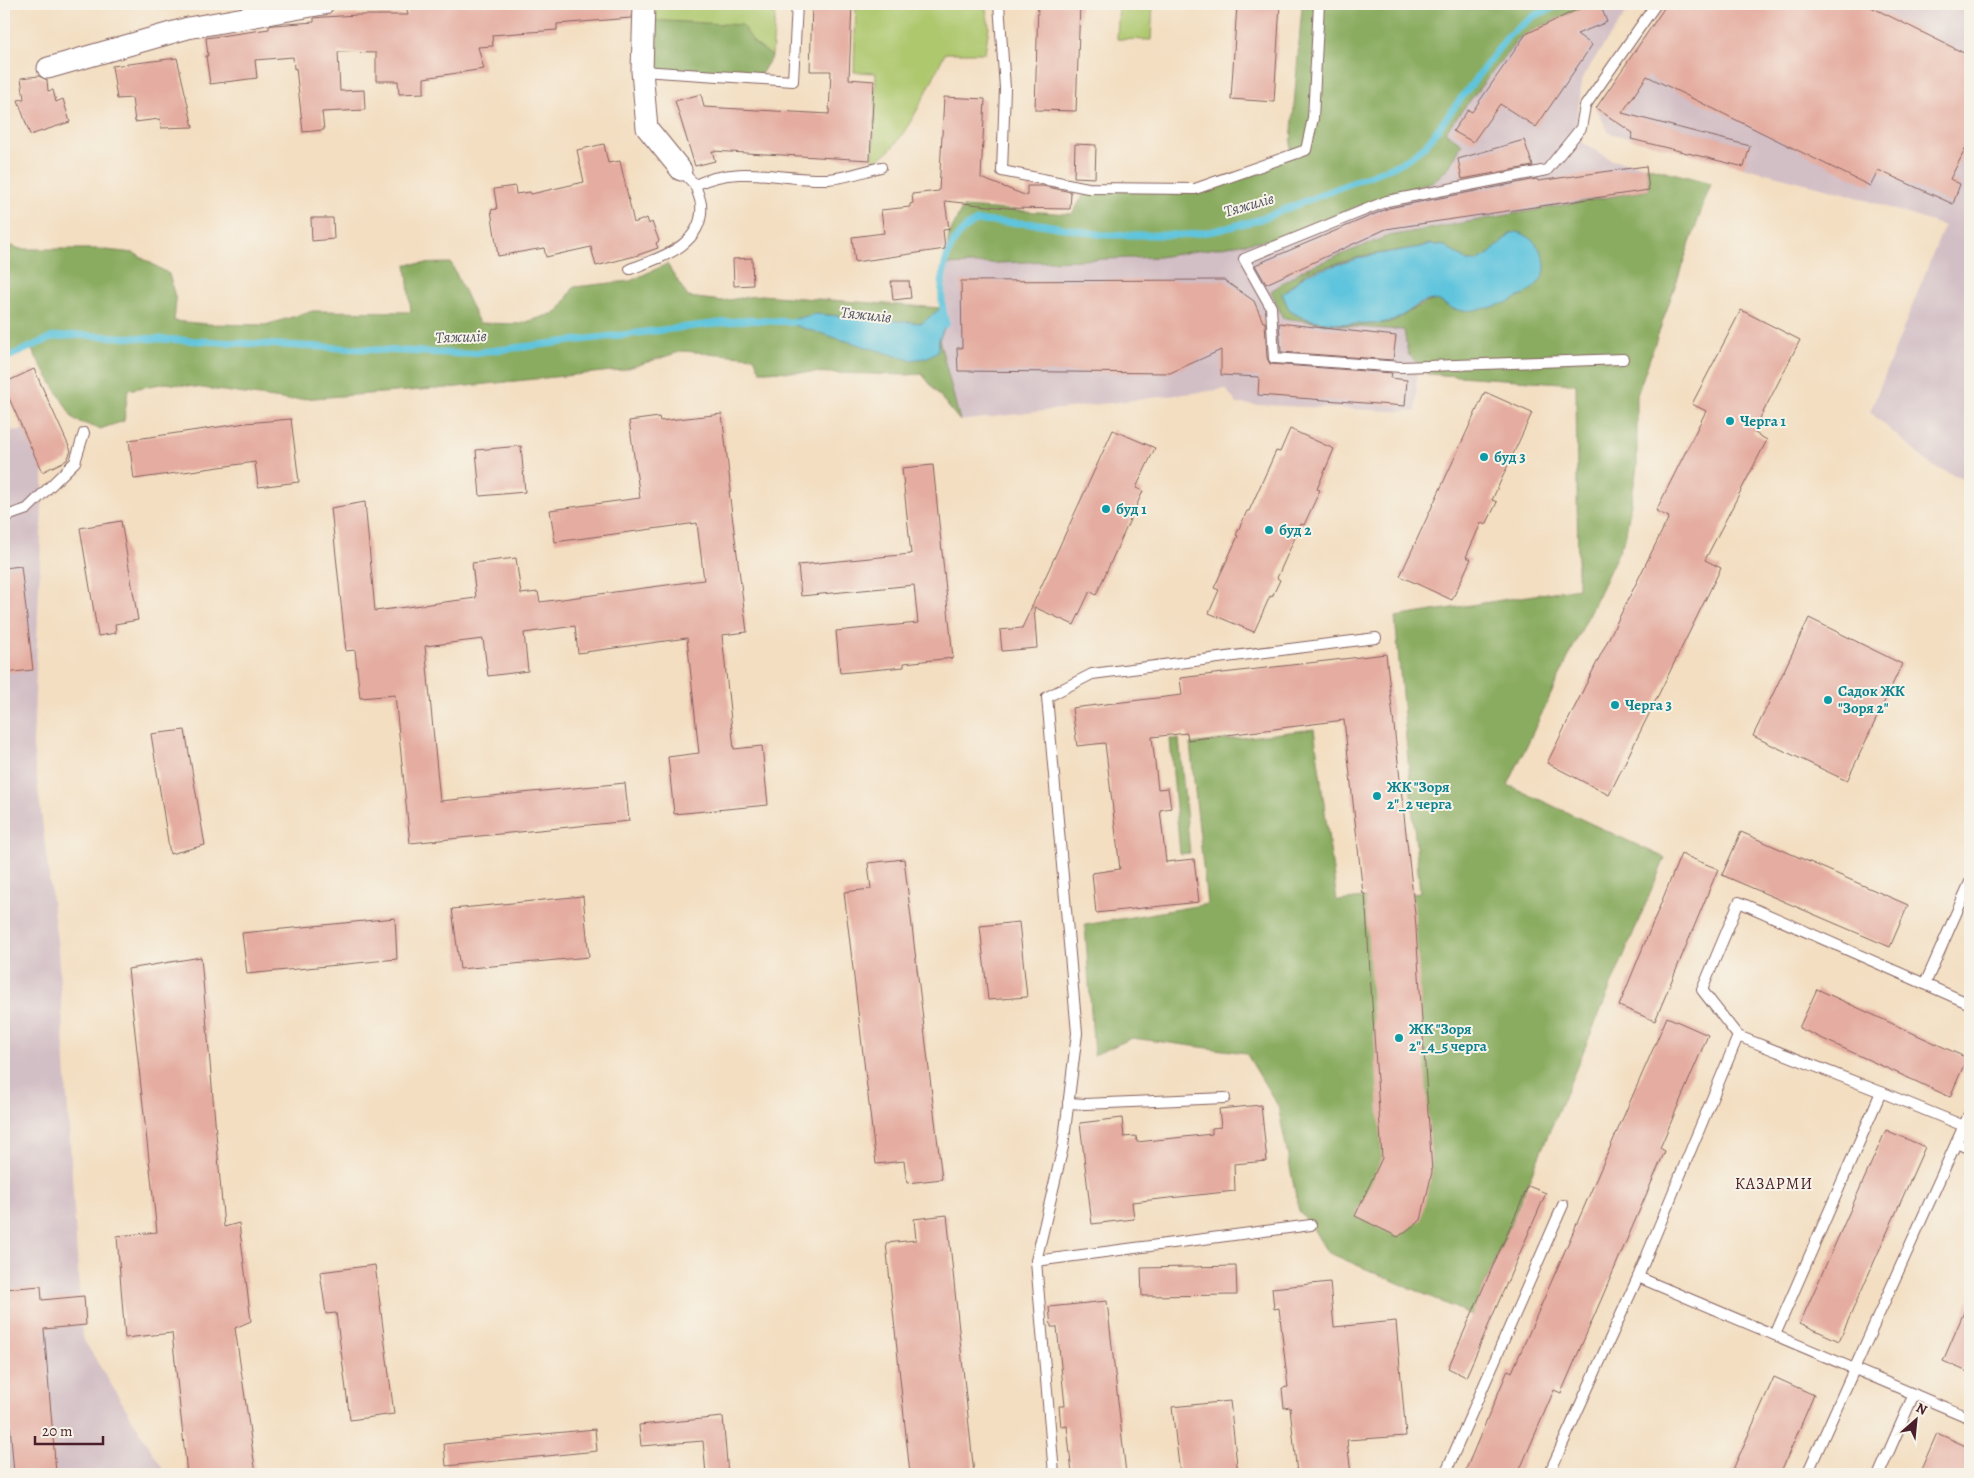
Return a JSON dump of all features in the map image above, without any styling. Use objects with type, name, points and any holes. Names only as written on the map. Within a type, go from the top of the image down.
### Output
[{"type":"street","points":[[48,68],[188,28],[323,4]]},
{"type":"street","points":[[644,4],[642,71],[647,128],[688,178]]},
{"type":"lane","points":[[642,71],[793,81],[797,4]]},
{"type":"lane","points":[[999,4],[1005,88],[1002,171],[1088,188],[1195,188],[1306,150],[1312,118],[1319,4]]},
{"type":"lane","points":[[1623,359],[1401,367],[1274,358],[1271,307],[1244,258],[1387,201],[1547,170],[1581,128],[1585,106],[1656,4]]},
{"type":"lane","points":[[630,269],[666,255],[687,242],[697,228],[701,205],[688,178],[709,178],[736,173],[829,179],[881,167]]},
{"type":"lane","points":[[4,517],[28,508],[75,462],[84,433]]},
{"type":"lane","points":[[1054,1474],[1036,1261],[1062,1147],[1077,1032],[1047,697],[1092,674],[1376,638]]},
{"type":"lane","points":[[1925,984],[1970,882]]},
{"type":"lane","points":[[1964,1126],[1738,1036],[1702,990],[1739,902],[1970,1004]]},
{"type":"lane","points":[[1549,1474],[1638,1277],[1738,1036]]},
{"type":"lane","points":[[1775,1335],[1881,1092]]},
{"type":"lane","points":[[1068,1103],[1085,1104],[1225,1098]]},
{"type":"lane","points":[[1807,1474],[1970,1112]]},
{"type":"lane","points":[[1956,1143],[1970,1149]]},
{"type":"lane","points":[[1445,1474],[1563,1205]]},
{"type":"lane","points":[[1036,1261],[1311,1225]]},
{"type":"lane","points":[[1638,1277],[1970,1418]]},
{"type":"lane","points":[[1879,1474],[1914,1394]]},
{"type":"shaded area","points":[[1586,4],[1632,4],[1583,76],[1574,137],[1611,160],[1646,166],[1649,190],[1389,236],[1304,269],[1272,291],[1283,318],[1405,330],[1408,354],[1417,363],[1416,412],[1237,404],[1226,389],[960,421],[939,339],[946,324],[941,308],[945,265],[1159,257],[1278,238],[1359,206],[1434,181],[1445,132],[1520,37]]},
{"type":"shaded area","points":[[1667,4],[1970,4],[1970,481],[1932,466],[1870,412],[1944,226],[1841,192],[1609,133],[1596,108]]},
{"type":"shaded area","points":[[45,429],[33,748],[58,949],[82,1337],[166,1474],[4,1474],[4,431]]},
{"type":"green space","points":[[649,4],[776,4],[772,56],[761,74],[654,69]]},
{"type":"green space","points":[[856,4],[985,4],[989,26],[985,53],[945,53],[924,97],[904,131],[883,156],[873,160],[876,73],[854,72]]},
{"type":"green space","points":[[1119,4],[1153,4],[1151,40],[1117,39]]},
{"type":"green space","points":[[1304,4],[1586,4],[1520,37],[1445,132],[1462,144],[1449,167],[1434,181],[1359,206],[1278,238],[1159,257],[945,265],[949,234],[963,207],[1072,214],[1088,188],[1195,188],[1290,155],[1302,6]]},
{"type":"green space","points":[[648,20],[742,25],[754,43],[772,56],[761,74],[654,69],[650,65]]},
{"type":"green space","points":[[1646,166],[1711,183],[1637,395],[1637,467],[1625,538],[1508,785],[1665,858],[1472,1315],[1327,1252],[1311,1225],[1299,1212],[1278,1106],[1246,1053],[1132,1038],[1094,1055],[1085,925],[1207,904],[1190,744],[1314,729],[1337,901],[1420,892],[1395,617],[1578,588],[1576,384],[1428,374],[1408,354],[1404,330],[1354,327],[1283,318],[1271,291],[1304,269],[1389,236],[1649,190]],"holes":[[[1511,233],[1545,265],[1538,282],[1522,296],[1449,307],[1438,300],[1431,301],[1420,305],[1393,321],[1384,323],[1357,325],[1310,320],[1291,311],[1282,294],[1307,272],[1364,256],[1430,244],[1445,246],[1467,261],[1477,262],[1490,253]]]},
{"type":"green space","points":[[4,243],[20,249],[97,249],[134,253],[169,274],[176,301],[174,321],[207,324],[265,325],[313,311],[411,312],[406,264],[451,263],[479,323],[520,324],[558,312],[574,287],[630,281],[667,264],[688,297],[722,301],[761,295],[941,308],[946,324],[939,339],[960,421],[922,374],[760,371],[754,357],[683,351],[622,370],[448,388],[288,400],[166,383],[128,390],[124,421],[100,429],[74,420],[30,347],[4,361]]},
{"type":"green space","points":[[1170,739],[1179,739],[1190,853],[1180,854]]},
{"type":"water","points":[[1518,232],[1533,240],[1538,246],[1545,268],[1541,280],[1531,290],[1501,304],[1485,308],[1458,310],[1432,300],[1391,321],[1369,324],[1339,324],[1299,316],[1291,311],[1282,294],[1306,274],[1367,256],[1430,244],[1445,246],[1467,261],[1477,261],[1490,253],[1511,233]]},
{"type":"water","points":[[941,308],[946,324],[939,339],[938,351],[926,358],[910,360],[783,322],[815,314],[922,323]]},
{"type":"building","points":[[406,4],[632,4],[631,18],[557,24],[557,30],[492,35],[493,46],[478,47],[484,69],[424,78],[424,93],[399,94],[398,81],[376,81],[376,53],[338,52],[340,91],[364,90],[365,110],[322,112],[324,130],[303,132],[296,68],[294,69],[293,57],[255,60],[257,78],[210,84],[206,56],[208,56],[206,38],[269,29],[269,26],[274,25],[314,22],[314,18],[357,15],[408,15]]},
{"type":"building","points":[[812,4],[852,4],[849,79],[874,81],[870,160],[712,151],[715,161],[695,166],[675,101],[701,94],[704,107],[829,114],[831,71],[810,71]]},
{"type":"building","points":[[1038,4],[1080,4],[1076,111],[1035,110]]},
{"type":"building","points":[[1237,4],[1280,4],[1274,102],[1231,99]]},
{"type":"building","points":[[1589,4],[1600,4],[1607,22],[1577,34],[1592,45],[1536,127],[1500,104],[1473,142],[1453,131],[1468,110],[1472,112],[1526,34]]},
{"type":"building","points":[[1667,4],[1865,4],[1970,56],[1970,140],[1950,179],[1960,184],[1953,204],[1878,170],[1870,186],[1647,76],[1622,113],[1750,146],[1744,167],[1631,139],[1633,133],[1596,108]]},
{"type":"building","points":[[177,58],[193,127],[161,128],[160,119],[135,122],[132,98],[117,99],[112,66]]},
{"type":"building","points":[[39,76],[47,80],[48,91],[53,90],[56,102],[63,99],[70,122],[30,135],[18,100],[24,99],[21,78]]},
{"type":"building","points":[[944,97],[985,99],[981,178],[1027,196],[1027,186],[1043,186],[1071,192],[1070,209],[1007,208],[945,201],[949,229],[943,230],[945,249],[855,262],[852,237],[884,233],[881,210],[910,207],[910,204],[913,203],[912,194],[939,191]]},
{"type":"building","points":[[1524,140],[1533,166],[1462,179],[1458,159]]},
{"type":"building","points":[[604,144],[608,163],[620,161],[634,223],[647,218],[649,224],[652,222],[659,241],[656,243],[658,248],[596,266],[591,247],[546,257],[544,248],[498,256],[491,210],[497,209],[494,189],[515,186],[516,194],[530,192],[531,194],[584,182],[577,150]]},
{"type":"building","points":[[1075,144],[1096,145],[1095,178],[1074,177]]},
{"type":"building","points":[[1646,166],[1649,190],[1386,229],[1266,284],[1255,265],[1389,208],[1537,179],[1538,181]]},
{"type":"building","points":[[311,218],[333,218],[334,239],[312,241]]},
{"type":"building","points":[[752,258],[753,285],[734,286],[733,259]]},
{"type":"building","points":[[1224,280],[1254,301],[1263,322],[1265,322],[1267,358],[1270,364],[1392,373],[1391,378],[1407,380],[1405,406],[1258,395],[1259,377],[1221,375],[1221,350],[1170,373],[958,371],[957,348],[962,348],[961,281]]},
{"type":"building","points":[[891,281],[909,281],[911,298],[893,300]]},
{"type":"building","points":[[1741,310],[1800,340],[1753,432],[1767,440],[1705,560],[1721,568],[1609,795],[1547,763],[1669,517],[1656,511],[1706,411],[1692,404]]},
{"type":"building","points":[[1279,323],[1396,336],[1393,360],[1281,352]]},
{"type":"building","points":[[34,369],[71,451],[67,460],[42,472],[4,387],[4,383]]},
{"type":"building","name":"буд 3","points":[[1485,392],[1532,413],[1492,500],[1497,502],[1486,525],[1481,523],[1466,557],[1471,559],[1452,600],[1400,576]]},
{"type":"building","points":[[722,414],[731,491],[729,491],[747,632],[722,635],[734,749],[762,746],[768,805],[674,814],[668,757],[699,753],[687,638],[578,653],[575,626],[524,633],[528,671],[488,676],[483,639],[425,646],[440,801],[625,783],[629,821],[410,843],[395,695],[360,698],[355,650],[346,651],[331,508],[365,502],[375,611],[476,598],[472,563],[516,558],[521,594],[538,592],[540,602],[704,580],[697,523],[555,542],[550,510],[640,498],[629,421],[659,417],[660,421]]},
{"type":"building","points":[[291,419],[299,482],[258,487],[255,462],[134,479],[129,440],[246,423]]},
{"type":"building","name":"буд 2","points":[[1290,429],[1334,449],[1317,489],[1320,490],[1304,525],[1301,524],[1277,578],[1280,580],[1272,597],[1270,596],[1254,632],[1209,613],[1219,590],[1214,588],[1238,536],[1236,535],[1276,451],[1280,452]]},
{"type":"building","name":"буд 1","points":[[1113,430],[1155,448],[1136,488],[1143,491],[1096,595],[1090,591],[1074,625],[1034,607],[1037,648],[1002,651],[1000,630],[1022,628]]},
{"type":"building","points":[[521,446],[525,492],[480,496],[476,450]]},
{"type":"building","points":[[933,465],[953,658],[904,663],[904,667],[840,673],[836,631],[918,623],[914,585],[801,596],[798,565],[911,554],[902,468]]},
{"type":"building","points":[[121,521],[138,620],[115,624],[116,633],[98,636],[80,528]]},
{"type":"building","points":[[21,566],[33,670],[4,673],[4,568]]},
{"type":"building","name":"Садок ЖК \"Зоря 2\"","points":[[1809,618],[1902,664],[1847,781],[1753,736]]},
{"type":"building","points":[[1386,654],[1415,914],[1432,1172],[1421,1220],[1398,1237],[1355,1216],[1382,1158],[1365,894],[1363,894],[1344,720],[1188,740],[1187,733],[1152,737],[1158,789],[1168,788],[1171,808],[1160,810],[1166,862],[1194,859],[1199,902],[1096,913],[1092,873],[1120,869],[1105,743],[1077,746],[1072,708],[1182,695],[1180,678]]},
{"type":"building","points":[[185,730],[205,845],[170,854],[151,734]]},
{"type":"building","points":[[1741,832],[1908,905],[1890,947],[1722,875]]},
{"type":"building","points":[[1681,854],[1718,869],[1655,1021],[1619,1006]]},
{"type":"building","points":[[904,859],[942,1179],[907,1183],[904,1161],[876,1164],[844,892],[871,889],[868,863]]},
{"type":"building","points":[[583,896],[589,957],[460,969],[452,909]]},
{"type":"building","points":[[395,918],[397,959],[247,974],[242,933]]},
{"type":"building","points":[[1019,922],[1027,997],[988,1000],[980,926]]},
{"type":"building","points":[[201,957],[224,1227],[239,1223],[251,1321],[235,1328],[256,1474],[187,1474],[172,1333],[125,1338],[117,1236],[157,1232],[128,969]]},
{"type":"building","points":[[1817,989],[1967,1058],[1950,1097],[1799,1028]]},
{"type":"building","points":[[1667,1017],[1708,1035],[1660,1148],[1665,1151],[1561,1393],[1554,1390],[1518,1474],[1464,1474],[1508,1370],[1512,1372]]},
{"type":"building","points":[[1261,1105],[1267,1161],[1234,1164],[1235,1191],[1132,1202],[1134,1219],[1092,1224],[1080,1123],[1122,1118],[1124,1137],[1136,1136],[1137,1142],[1212,1134],[1212,1128],[1221,1127],[1219,1109]]},
{"type":"building","points":[[1886,1130],[1925,1147],[1839,1341],[1800,1323]]},
{"type":"building","points":[[1528,1186],[1546,1193],[1466,1377],[1448,1368]]},
{"type":"building","points":[[947,1215],[974,1474],[910,1474],[886,1243],[916,1240],[914,1219]]},
{"type":"building","points":[[375,1265],[394,1414],[350,1420],[336,1313],[326,1314],[320,1272]]},
{"type":"building","points":[[1236,1266],[1237,1295],[1142,1296],[1141,1268]]},
{"type":"building","points":[[1330,1282],[1334,1327],[1396,1321],[1406,1436],[1347,1440],[1351,1474],[1297,1474],[1290,1407],[1284,1408],[1282,1388],[1288,1387],[1279,1308],[1274,1309],[1272,1288]]},
{"type":"building","points":[[41,1286],[42,1300],[84,1296],[86,1325],[44,1329],[56,1473],[14,1474],[4,1350],[4,1289]]},
{"type":"building","points":[[1970,1298],[1970,1373],[1943,1361]]},
{"type":"building","points":[[1107,1301],[1126,1474],[1072,1474],[1067,1426],[1061,1427],[1059,1406],[1065,1406],[1057,1327],[1051,1327],[1049,1307]]},
{"type":"building","points":[[1774,1377],[1814,1395],[1780,1474],[1731,1474]]},
{"type":"building","points":[[1230,1401],[1238,1474],[1180,1474],[1172,1407]]},
{"type":"building","points":[[723,1417],[728,1474],[706,1474],[703,1441],[641,1446],[639,1425]]},
{"type":"building","points":[[595,1429],[597,1451],[446,1466],[444,1444]]},
{"type":"building","points":[[1937,1433],[1970,1448],[1970,1465],[1966,1474],[1919,1474]]},
{"type":"waterway","name":"Тяжилів","points":[[939,326],[946,324],[943,311],[942,281],[949,251],[965,228],[977,221],[1040,224],[1103,235],[1186,235],[1214,231],[1258,220],[1399,164],[1412,156],[1425,146],[1509,35],[1534,16],[1562,4]]},
{"type":"waterway","name":"Тяжилів","points":[[4,361],[10,356],[53,337],[78,335],[464,354],[745,320],[793,322]]},
{"type":"place","name":"Черга 1","points":[[1730,421]]},
{"type":"place","name":"буд 3","points":[[1484,457]]},
{"type":"place","name":"буд 1","points":[[1106,509]]},
{"type":"place","name":"буд 2","points":[[1269,530]]},
{"type":"place","name":"Садок ЖК \"Зоря 2\"","points":[[1828,700]]},
{"type":"place","name":"Черга 3","points":[[1615,705]]},
{"type":"place","name":"ЖК \"Зоря 2\"_2 черга","points":[[1377,796]]},
{"type":"place","name":"ЖК \"Зоря 2\"_4_5 черга","points":[[1399,1038]]},
{"type":"district","name":"КАЗАРМИ","points":[[1774,1184]]}]
